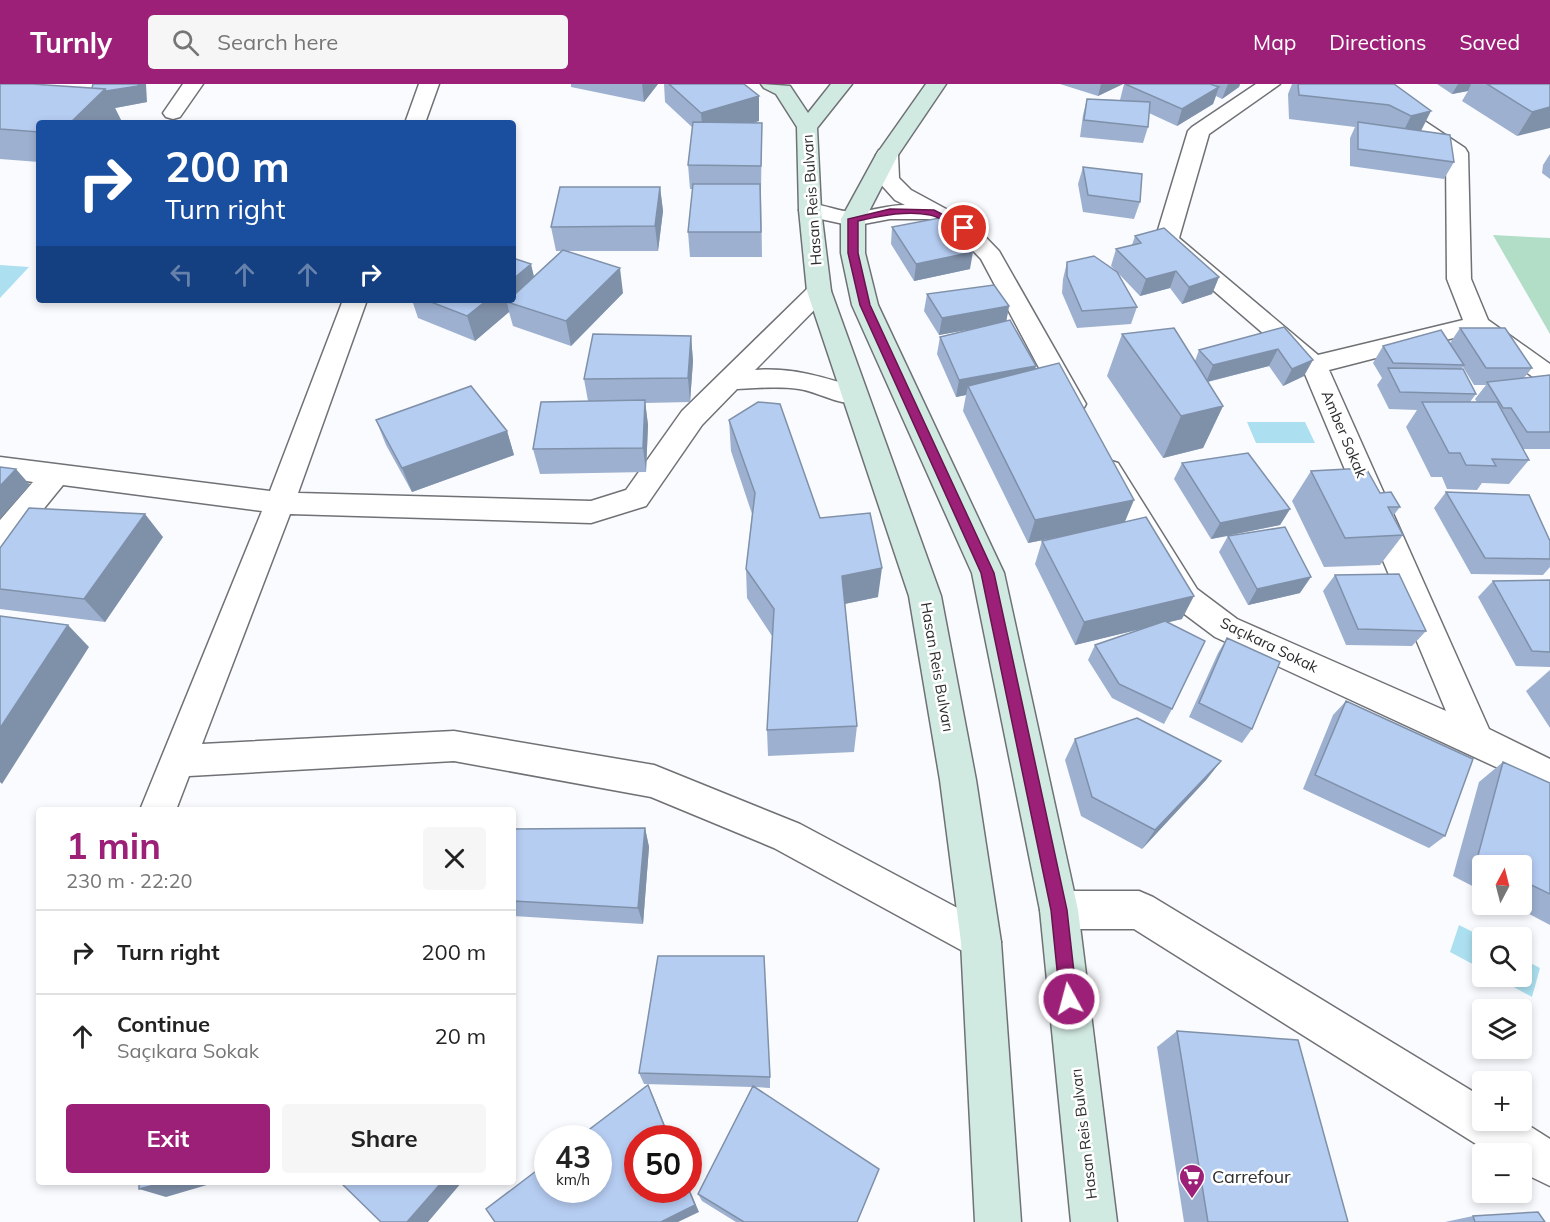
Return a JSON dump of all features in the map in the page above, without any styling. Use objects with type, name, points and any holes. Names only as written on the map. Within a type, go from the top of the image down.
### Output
[{"type":"main road","points":[[771,84],[783,90],[807,127],[842,84]]},
{"type":"main road","points":[[853,219],[887,155],[935,84]]},
{"type":"main road","name":"Hasan Reis Bulvarı","points":[[807,127],[810,210],[819,291],[925,596],[958,780],[981,942],[998,1222]]},
{"type":"main road","name":"Hasan Reis Bulvarı","points":[[853,219],[853,253],[865,305],[988,573],[1059,910],[1094,1222]]},
{"type":"street","points":[[173,112],[193,84]]},
{"type":"street","points":[[416,120],[429,84]]},
{"type":"street","points":[[1270,84],[1199,131],[1167,240],[1314,365],[1477,324]]},
{"type":"street","points":[[1356,84],[1457,153],[1459,279],[1477,324],[1550,377]]},
{"type":"street","name":"Saçıkara Sokak","points":[[887,155],[888,180],[903,195],[964,228],[990,256],[1089,436],[1186,598],[1226,628],[1476,740],[1550,776]]},
{"type":"street","points":[[810,210],[853,219],[890,212],[934,213]]},
{"type":"street","points":[[0,467],[280,503],[591,512],[636,498],[692,418],[819,291]]},
{"type":"street","points":[[159,807],[280,503],[354,303]]},
{"type":"street","name":"Amber Sokak","points":[[1314,365],[1476,740]]},
{"type":"street","points":[[728,381],[771,378],[802,380],[854,396]]},
{"type":"street","points":[[0,541],[56,474]]},
{"type":"street","points":[[178,760],[454,746],[654,781],[788,836],[981,942]]},
{"type":"street","points":[[1059,910],[1139,910],[1550,1164]]},
{"type":"green space","points":[[1493,235],[1550,238],[1550,334]]},
{"type":"water","points":[[0,265],[29,267],[0,298]]},
{"type":"water","points":[[1247,422],[1305,422],[1315,443],[1256,443]]},
{"type":"water","points":[[1459,925],[1472,932],[1472,964],[1450,952]]},
{"type":"water","points":[[1532,964],[1540,968],[1532,997],[1514,987],[1532,987]]},
{"type":"building","points":[[0,84],[105,89],[73,120],[36,120],[36,132],[0,129]]},
{"type":"building","points":[[93,84],[138,84],[138,86],[106,91],[92,88]]},
{"type":"building","points":[[669,84],[744,84],[759,96],[701,113]]},
{"type":"building","points":[[1125,84],[1210,84],[1219,87],[1182,109]]},
{"type":"building","points":[[1298,84],[1394,84],[1431,111],[1411,116],[1389,105],[1299,95]]},
{"type":"building","points":[[1487,84],[1550,84],[1550,107],[1532,112]]},
{"type":"building","points":[[1087,99],[1150,102],[1148,127],[1084,120]]},
{"type":"building","points":[[693,122],[762,123],[761,166],[688,165]]},
{"type":"building","points":[[1358,122],[1450,135],[1454,162],[1358,149]]},
{"type":"building","points":[[1083,167],[1142,174],[1140,202],[1088,195]]},
{"type":"building","points":[[693,184],[760,184],[761,232],[688,232]]},
{"type":"building","points":[[560,187],[660,187],[655,226],[551,227]]},
{"type":"building","points":[[950,216],[973,252],[916,264],[892,227]]},
{"type":"building","points":[[1164,228],[1219,277],[1189,287],[1176,271],[1146,279],[1116,249],[1141,243],[1135,236]]},
{"type":"building","points":[[563,250],[620,268],[566,321],[510,303],[516,303],[516,293]]},
{"type":"building","points":[[1094,256],[1117,272],[1137,307],[1082,311],[1067,276],[1067,262]]},
{"type":"building","points":[[516,259],[531,264],[516,276]]},
{"type":"building","points":[[994,285],[1009,306],[942,318],[927,294]]},
{"type":"building","points":[[434,303],[483,303],[467,316]]},
{"type":"building","points":[[1010,320],[1036,366],[959,380],[940,337]]},
{"type":"building","points":[[1284,327],[1313,360],[1292,369],[1278,349],[1213,365],[1199,350]]},
{"type":"building","points":[[1174,328],[1223,406],[1181,416],[1122,334]]},
{"type":"building","points":[[1460,328],[1505,328],[1532,368],[1486,368]]},
{"type":"building","points":[[1441,330],[1464,365],[1393,363],[1383,346]]},
{"type":"building","points":[[593,334],[691,336],[688,378],[584,379]]},
{"type":"building","points":[[1059,363],[1134,500],[1035,520],[968,386]]},
{"type":"building","points":[[1388,368],[1463,369],[1476,394],[1400,392]]},
{"type":"building","points":[[1550,375],[1550,432],[1527,432],[1511,408],[1503,408],[1487,382]]},
{"type":"building","points":[[471,386],[507,431],[402,468],[376,420]]},
{"type":"building","points":[[645,400],[643,448],[533,449],[541,402]]},
{"type":"building","points":[[758,402],[780,404],[820,518],[870,513],[882,568],[842,576],[857,726],[767,730],[774,609],[746,569],[755,493],[729,420]]},
{"type":"building","points":[[1422,402],[1497,402],[1529,460],[1492,459],[1496,466],[1466,465],[1460,453],[1449,453]]},
{"type":"building","points":[[1248,453],[1290,509],[1220,523],[1182,463]]},
{"type":"building","points":[[0,467],[16,469],[0,486]]},
{"type":"building","points":[[1366,468],[1380,493],[1391,492],[1400,507],[1388,507],[1403,535],[1345,538],[1311,471]]},
{"type":"building","points":[[1446,492],[1529,495],[1550,541],[1550,559],[1485,558]]},
{"type":"building","points":[[29,508],[145,514],[84,599],[0,589],[0,548]]},
{"type":"building","points":[[1146,517],[1194,596],[1084,622],[1042,541]]},
{"type":"building","points":[[1285,527],[1311,577],[1257,589],[1228,536]]},
{"type":"building","points":[[1399,574],[1426,631],[1358,629],[1335,575]]},
{"type":"building","points":[[1550,580],[1550,652],[1532,651],[1493,581]]},
{"type":"building","points":[[0,616],[68,625],[0,728]]},
{"type":"building","points":[[1165,621],[1205,641],[1172,709],[1119,684],[1095,645]]},
{"type":"building","points":[[1227,638],[1280,662],[1252,729],[1199,703]]},
{"type":"building","points":[[1346,701],[1473,759],[1445,836],[1315,775]]},
{"type":"building","points":[[1137,718],[1221,761],[1155,830],[1092,797],[1075,739]]},
{"type":"building","points":[[1503,762],[1550,783],[1550,894],[1532,885],[1532,855],[1478,855]]},
{"type":"building","points":[[645,828],[638,908],[516,901],[516,829]]},
{"type":"building","points":[[658,956],[764,956],[770,1077],[639,1073]]},
{"type":"building","points":[[1177,1031],[1298,1040],[1348,1222],[1208,1222]]},
{"type":"building","points":[[648,1085],[664,1125],[624,1125],[624,1203],[694,1203],[695,1205],[661,1222],[495,1222],[486,1209],[534,1173],[534,1203],[612,1203],[612,1125],[595,1125]]},
{"type":"building","points":[[753,1086],[879,1169],[857,1222],[744,1222],[702,1196],[702,1186]]},
{"type":"building","points":[[139,1185],[154,1185],[139,1189]]},
{"type":"building","points":[[343,1185],[439,1185],[407,1222],[381,1222]]},
{"type":"building","points":[[1538,1212],[1545,1222],[1475,1222],[1473,1216]]},
{"type":"place","name":"Carrefour","points":[[1192,1200]]},
{"type":"route","points":[[964,228],[934,213],[890,212],[853,219],[853,253],[865,305],[988,573],[1059,910],[1069,999]]}]
